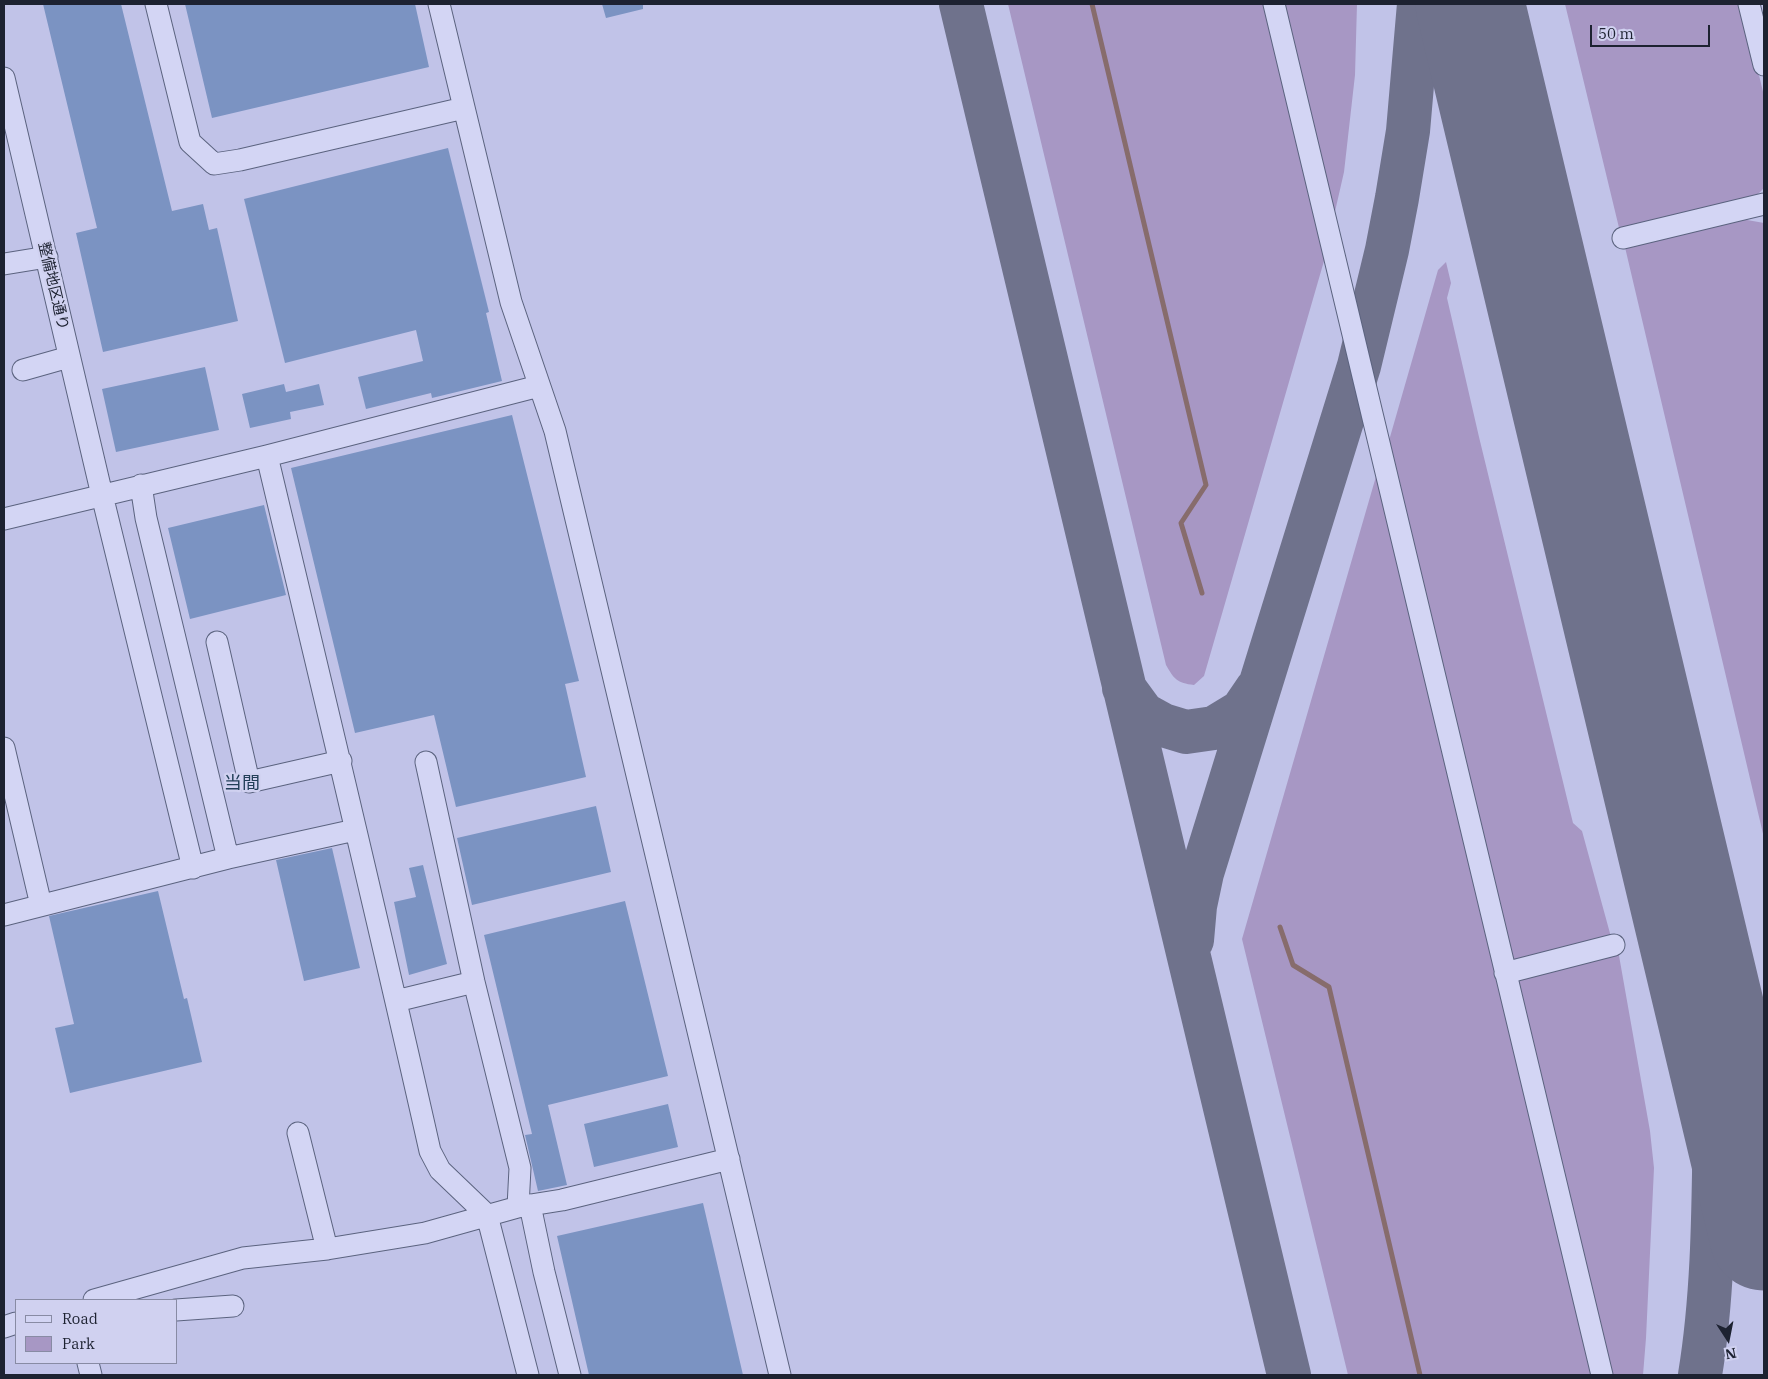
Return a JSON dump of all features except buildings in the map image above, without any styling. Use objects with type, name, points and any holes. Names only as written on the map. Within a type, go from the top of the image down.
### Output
[{"type":"street","points":[[156,4],[190,142],[214,164],[240,160],[464,108]]},
{"type":"street","points":[[439,4],[511,302],[555,431],[780,1375]]},
{"type":"street","points":[[1274,4],[1602,1375]]},
{"type":"street","points":[[1750,4],[1764,65]]},
{"type":"street","name":"整備地区通り","points":[[4,78],[102,495],[193,868]]},
{"type":"street","points":[[1623,238],[1764,204]]},
{"type":"street","points":[[4,264],[47,258]]},
{"type":"street","points":[[23,370],[69,357]]},
{"type":"street","points":[[4,519],[267,456],[539,386]]},
{"type":"street","points":[[267,456],[430,1151],[440,1170],[487,1215],[528,1375]]},
{"type":"street","points":[[141,485],[146,518],[228,858]]},
{"type":"street","points":[[217,642],[248,782],[340,761]]},
{"type":"street","points":[[4,748],[41,905]]},
{"type":"street","points":[[426,762],[474,982],[520,1168],[524,1206],[544,1272],[570,1375]]},
{"type":"street","points":[[4,915],[228,858],[355,830]]},
{"type":"street","points":[[1505,973],[1614,945]]},
{"type":"street","points":[[396,1001],[474,982]]},
{"type":"street","points":[[298,1133],[327,1249]]},
{"type":"street","points":[[101,1299],[159,1291],[243,1258],[327,1249],[425,1233],[487,1215],[524,1206],[562,1200],[729,1159]]},
{"type":"street","points":[[178,1310],[233,1306]]},
{"type":"green space","points":[[1008,4],[1267,4],[1326,254],[1204,676],[1194,685],[1177,680],[1166,665]]},
{"type":"green space","points":[[1279,4],[1357,4],[1355,75],[1344,172],[1331,229]]},
{"type":"green space","points":[[1565,4],[1742,4],[1764,96],[1763,189],[1750,202],[1621,236]]},
{"type":"green space","points":[[1736,218],[1764,223],[1764,838],[1624,243]]},
{"type":"green space","points":[[1446,262],[1451,283],[1447,298],[1573,823],[1582,831],[1611,937],[1512,966],[1386,451],[1438,270]]},
{"type":"green space","points":[[1377,473],[1596,1375],[1348,1375],[1242,939]]},
{"type":"green space","points":[[1618,950],[1650,1131],[1654,1168],[1643,1375],[1607,1375],[1515,980]]},
{"type":"waterway","points":[[1092,4],[1206,485],[1181,523],[1202,593]]},
{"type":"waterway","points":[[1280,927],[1293,965],[1329,987],[1420,1375]]},
{"type":"taxiway","points":[[961,4],[1289,1375]]},
{"type":"taxiway","points":[[1192,940],[1195,906],[1202,873],[1359,366],[1387,250],[1397,198],[1408,131],[1419,4]]},
{"type":"taxiway","points":[[1124,688],[1143,714],[1163,725],[1186,732],[1214,728],[1242,711],[1257,689]]},
{"type":"taxiway","points":[[1700,1375],[1710,1292],[1717,1040]]},
{"type":"taxiway","points":[[1721,1053],[1764,1112]]},
{"type":"runway","points":[[1470,4],[1764,1236]]},
{"type":"district","name":"当間","points":[[242,784]]}]
